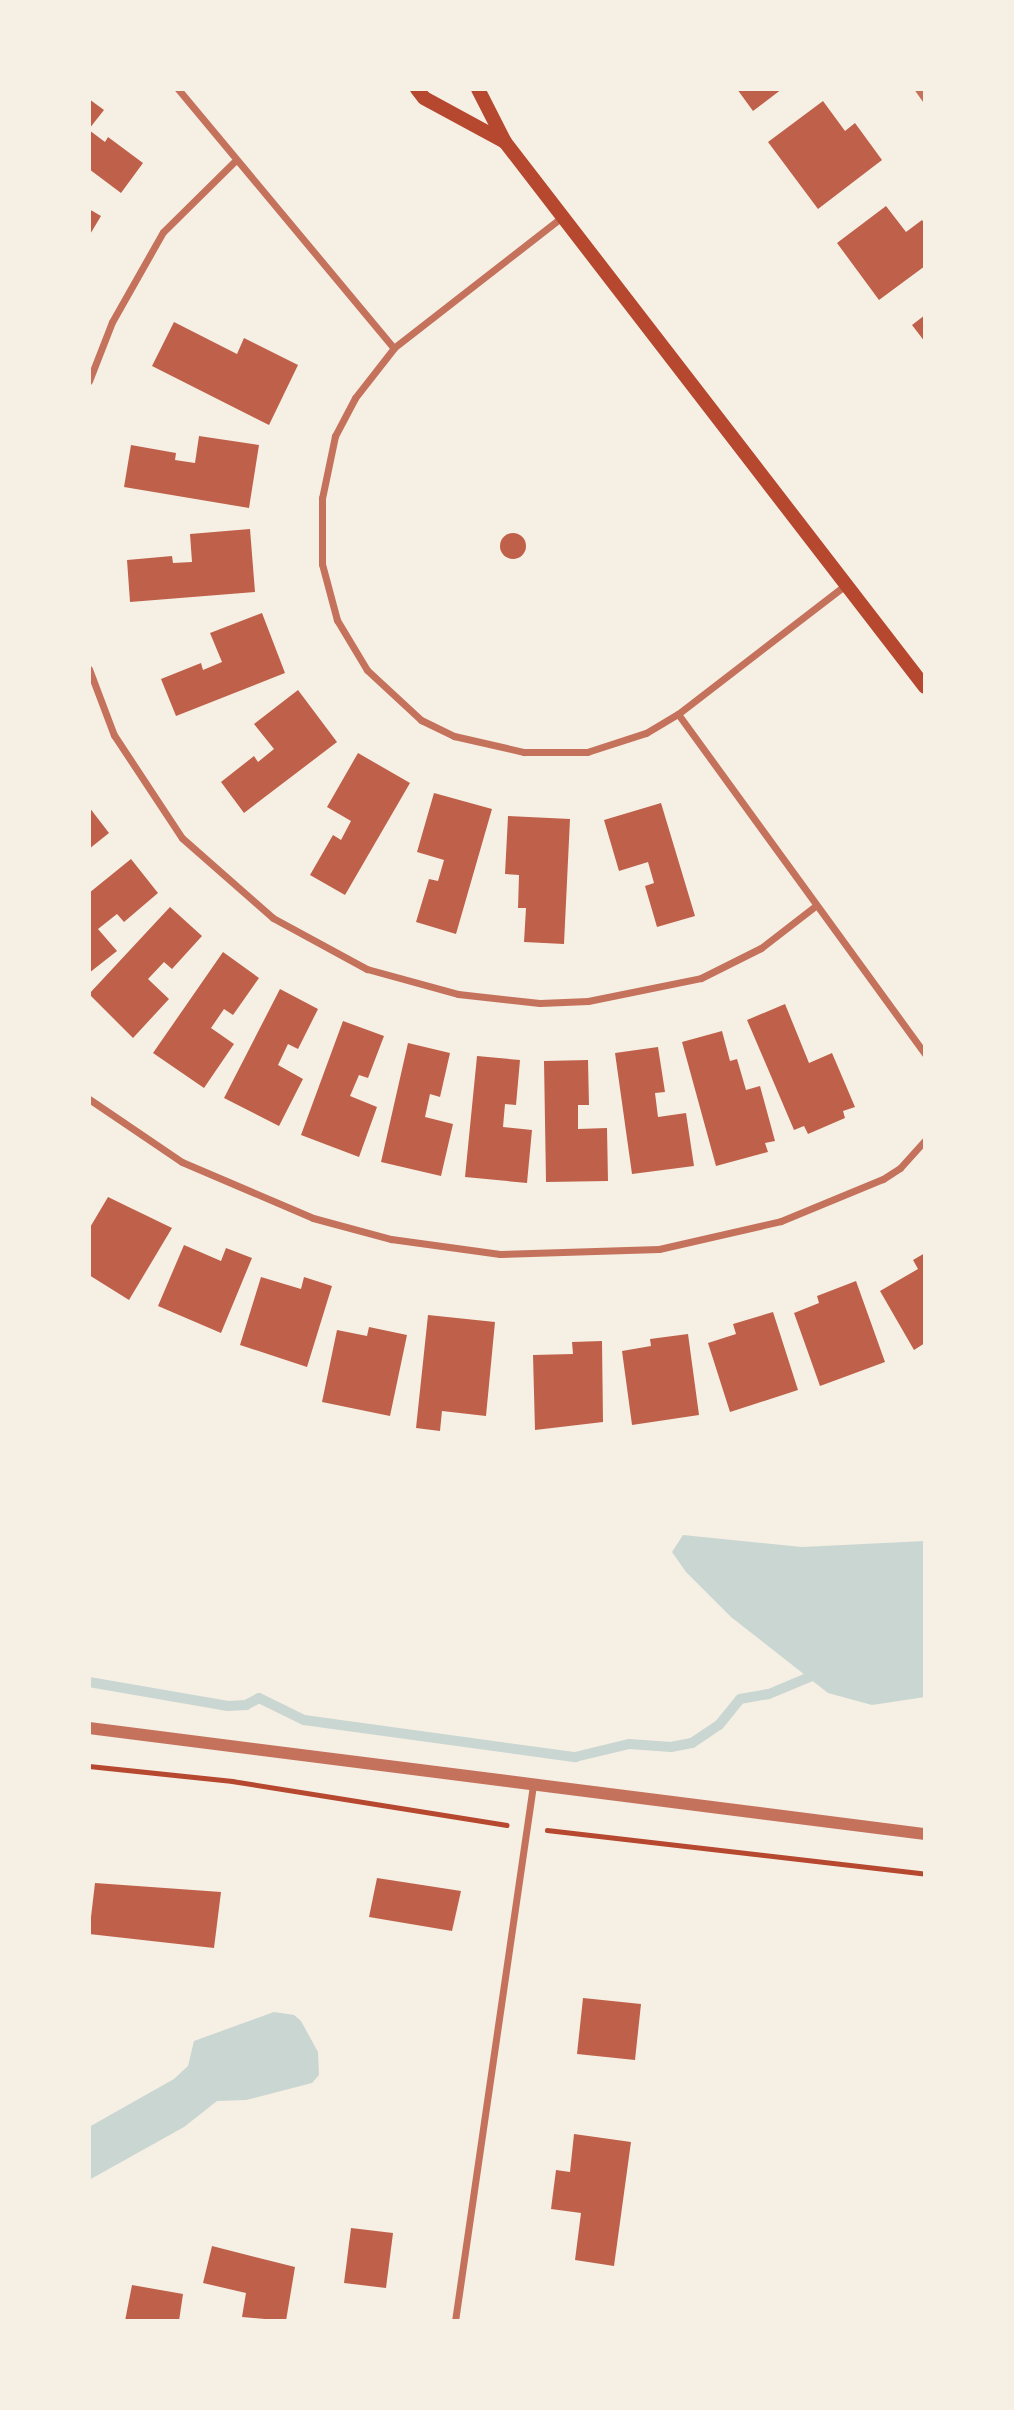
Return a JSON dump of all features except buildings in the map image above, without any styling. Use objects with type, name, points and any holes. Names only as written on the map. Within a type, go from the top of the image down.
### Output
[{"type":"main road","points":[[417,89],[424,98],[505,142]]},
{"type":"main road","points":[[478,89],[505,142],[844,586],[925,687]]},
{"type":"street","points":[[178,89],[235,161],[394,348]]},
{"type":"street","points":[[918,89],[925,100]]},
{"type":"street","points":[[89,381],[111,322],[163,232],[235,161]]},
{"type":"street","points":[[562,218],[394,348],[344,416],[326,467],[322,498],[322,564],[330,601],[344,636],[368,670],[421,720],[454,736],[524,752],[587,752],[617,744],[678,714],[844,586]]},
{"type":"street","points":[[89,669],[114,735],[139,780],[182,838],[273,918],[367,969],[471,996],[540,1003],[599,1000],[701,978],[761,948],[814,907]]},
{"type":"street","points":[[678,714],[814,907],[925,1054]]},
{"type":"street","points":[[89,1098],[182,1162],[313,1218],[391,1239],[500,1254],[659,1249],[781,1221],[883,1179],[900,1168],[925,1140]]},
{"type":"street","points":[[89,1728],[925,1834]]},
{"type":"street","points":[[455,2321],[533,1785]]},
{"type":"shaded area","points":[[683,1535],[802,1547],[925,1541],[925,1697],[872,1705],[828,1693],[731,1617],[686,1572],[672,1552]]},
{"type":"shaded area","points":[[274,2012],[294,2015],[301,2021],[318,2052],[319,2075],[312,2083],[246,2100],[217,2101],[184,2127],[89,2180],[89,2127],[174,2079],[188,2066],[194,2041]]},
{"type":"waterway","points":[[89,1682],[228,1706],[246,1705],[259,1698],[304,1720],[575,1757],[629,1744],[671,1747],[692,1743],[719,1725],[740,1699],[769,1694],[819,1673]]}]
